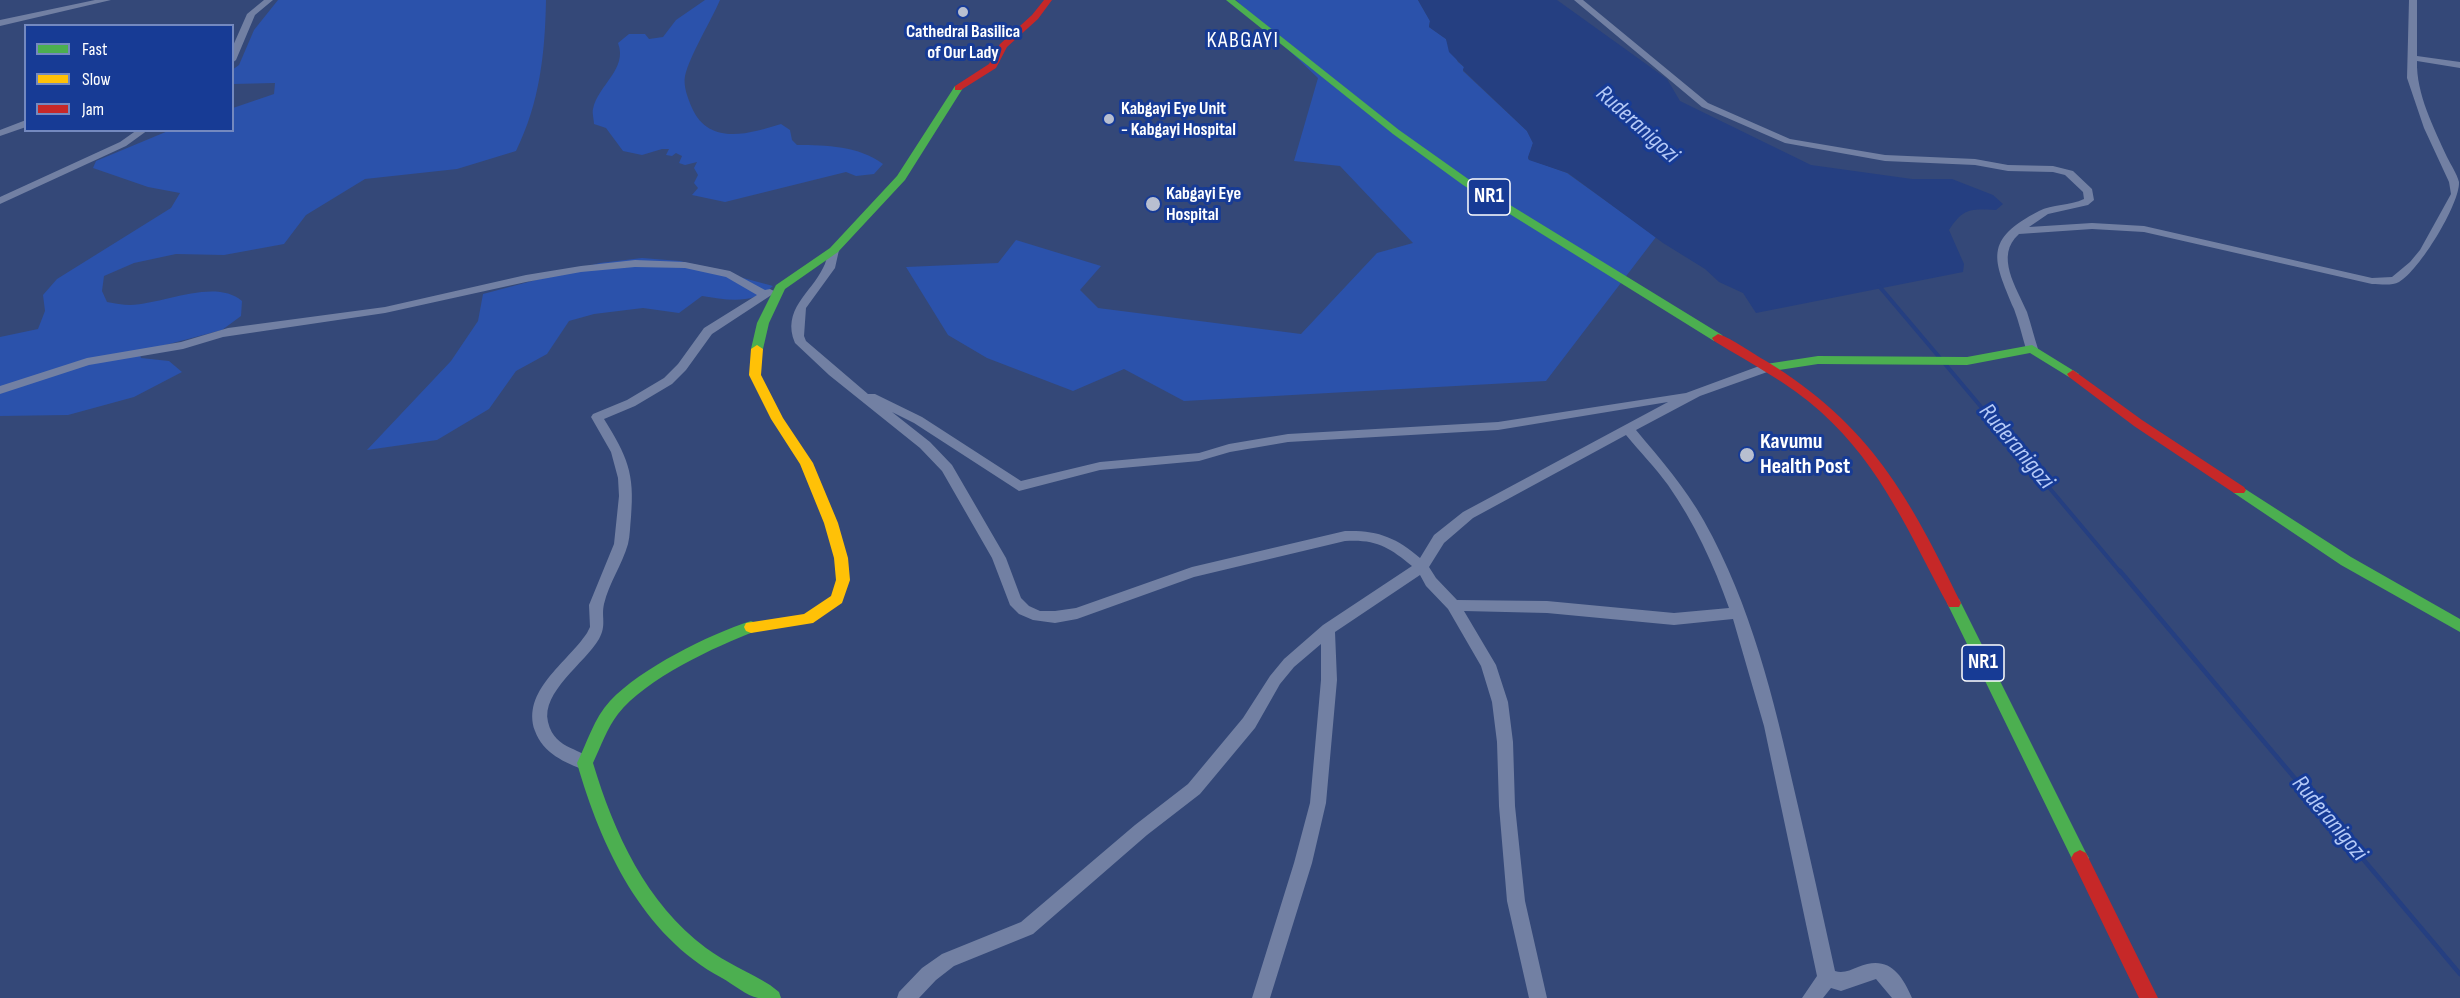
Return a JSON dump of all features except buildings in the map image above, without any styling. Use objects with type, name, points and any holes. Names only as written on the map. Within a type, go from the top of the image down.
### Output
[{"type":"main road","points":[[772,998],[758,985],[699,955],[661,918],[622,858],[600,817],[585,762],[609,714],[638,687],[724,635],[764,624],[808,619],[817,615],[831,606],[841,591],[841,558],[814,480],[806,463],[777,419],[755,375],[757,344],[763,323],[780,287],[834,250],[901,178],[956,88],[993,66],[998,50],[1048,0]]},
{"type":"main road","name":"NR1","points":[[1230,0],[1396,132],[1459,178],[1796,386],[1847,428],[1872,455],[1907,508],[2149,998]]},
{"type":"main road","points":[[1766,368],[1818,360],[1967,362],[2032,349],[2056,362],[2138,423],[2346,561],[2460,626]]},
{"type":"street","points":[[0,23],[107,0]]},
{"type":"street","points":[[234,55],[251,14],[268,0]]},
{"type":"street","points":[[1578,0],[1705,105],[1788,141],[1885,158],[1975,162],[2008,168],[2053,169],[2069,173],[2088,191],[2089,200],[2044,212],[2010,235],[2002,249],[2002,267],[2019,307],[2032,349]]},
{"type":"street","points":[[2016,231],[2092,226],[2144,229],[2193,238],[2353,279],[2395,280],[2425,251],[2456,194],[2454,182],[2428,128],[2414,88],[2413,0]]},
{"type":"street","points":[[2412,58],[2460,65]]},
{"type":"street","points":[[0,133],[24,124]]},
{"type":"street","points":[[0,201],[123,144],[141,132]]},
{"type":"street","points":[[834,250],[829,268],[800,308],[798,336],[801,343],[833,372],[925,445],[947,468],[972,507],[999,558],[1015,601],[1024,610],[1038,616],[1055,617],[1077,613],[1192,572],[1345,536],[1366,536],[1383,540],[1401,549],[1422,567],[1431,582],[1453,605],[1488,665],[1500,702],[1516,901],[1538,998]]},
{"type":"street","points":[[0,390],[98,359],[182,346],[225,332],[385,310],[488,285],[585,270],[637,265],[686,265],[746,281],[765,295]]},
{"type":"street","points":[[585,762],[557,750],[547,739],[538,717],[544,697],[593,636],[597,627],[596,605],[621,544],[625,478],[618,452],[597,417],[631,404],[668,381],[682,368],[708,331],[780,287]]},
{"type":"street","points":[[906,998],[929,974],[948,960],[1027,928],[1092,870],[1194,789],[1249,723],[1289,663],[1328,629],[1422,567],[1439,539],[1487,503],[1696,393],[1766,368]]},
{"type":"street","points":[[858,392],[896,407],[1019,486],[1114,463],[1199,457],[1229,448],[1288,438],[1498,426],[1696,393]]},
{"type":"street","points":[[1629,430],[1679,490],[1715,557],[1739,613],[1757,663],[1769,712],[1827,978]]},
{"type":"street","points":[[1453,605],[1547,607],[1674,619],[1739,613]]},
{"type":"street","points":[[1260,998],[1303,863],[1318,804],[1329,680],[1328,629]]},
{"type":"street","points":[[1827,978],[1841,982],[1866,970],[1875,969],[1887,975],[1903,998]]},
{"type":"street","points":[[1811,998],[1827,978]]},
{"type":"shaded area","points":[[278,0],[546,0],[540,77],[531,114],[516,151],[457,169],[365,179],[306,215],[284,244],[224,255],[176,254],[134,263],[104,276],[102,291],[107,302],[143,304],[189,294],[218,292],[242,301],[241,316],[222,330],[139,352],[141,358],[169,361],[182,372],[134,397],[68,415],[0,416],[0,337],[38,329],[45,311],[43,295],[57,279],[171,208],[180,193],[148,187],[93,168],[96,161],[166,132],[234,132],[234,108],[274,94],[275,83],[234,84],[234,69],[239,65],[254,30]]},
{"type":"shaded area","points":[[705,0],[720,0],[691,58],[685,76],[685,88],[689,101],[699,120],[709,128],[731,134],[756,131],[781,124],[790,130],[792,140],[797,145],[842,148],[874,158],[883,164],[874,174],[856,176],[846,172],[725,202],[692,195],[698,188],[694,183],[698,175],[694,168],[697,162],[685,165],[679,163],[682,156],[676,153],[672,156],[666,155],[669,149],[642,155],[623,151],[606,128],[594,124],[593,111],[596,100],[619,61],[618,43],[629,34],[645,34],[649,39],[663,37],[676,20]]},
{"type":"shaded area","points":[[1236,0],[1418,0],[1430,21],[1429,27],[1446,39],[1458,62],[1464,67],[1463,71],[1527,131],[1533,143],[1528,159],[1567,173],[1656,237],[1546,381],[1184,401],[1124,369],[1073,391],[987,358],[948,335],[906,267],[998,263],[1016,240],[1101,266],[1080,290],[1098,308],[1301,334],[1377,253],[1413,243],[1340,166],[1294,161],[1318,78]]},
{"type":"shaded area","points":[[642,258],[680,261],[773,286],[748,299],[730,300],[702,296],[679,313],[643,308],[594,314],[569,321],[547,354],[516,371],[489,409],[437,440],[367,450],[451,361],[478,321],[483,294],[600,263]]},
{"type":"water","points":[[1418,0],[1557,0],[1667,79],[1680,101],[1811,165],[1912,179],[1952,179],[1993,195],[2003,204],[1996,210],[1974,210],[1964,213],[1949,230],[1964,264],[1963,272],[1756,313],[1743,293],[1719,282],[1705,269],[1663,243],[1568,173],[1529,160],[1533,143],[1527,131],[1463,70],[1464,67],[1449,52],[1446,39],[1429,27],[1430,21]]},
{"type":"waterway","name":"Ruderanigozi","points":[[1879,286],[1940,358]]},
{"type":"waterway","name":"Ruderanigozi","points":[[1945,364],[2121,573]]},
{"type":"waterway","name":"Ruderanigozi","points":[[2120,571],[2460,974]]},
{"type":"traffic: fast","points":[[1230,0],[1396,132],[1467,183],[1718,338]]},
{"type":"traffic: fast","points":[[757,349],[763,323],[780,287],[834,250],[901,178],[958,88]]},
{"type":"traffic: fast","points":[[1766,368],[1818,360],[1967,361],[2032,349],[2073,374]]},
{"type":"traffic: fast","points":[[2239,490],[2346,561],[2460,626]]},
{"type":"traffic: fast","points":[[1954,603],[2080,858]]},
{"type":"traffic: fast","points":[[751,627],[718,640],[679,660],[627,695],[606,719],[585,763],[602,816],[626,867],[658,913],[698,953],[772,998]]},
{"type":"traffic: slow","points":[[751,627],[808,619],[837,599],[843,580],[841,558],[831,523],[806,463],[777,419],[755,375],[757,349]]},
{"type":"traffic: jam","points":[[958,88],[993,66],[1003,46],[1035,17],[1048,0]]},
{"type":"traffic: jam","points":[[1718,338],[1796,386],[1825,408],[1849,432],[1890,484],[1923,541],[1954,603]]},
{"type":"traffic: jam","points":[[2073,374],[2138,423],[2239,490]]},
{"type":"traffic: jam","points":[[2080,858],[2149,998]]},
{"type":"place","name":"Cathedral Basilica of Our Lady","points":[[963,12]]},
{"type":"place","name":"Kabgayi Eye Unit - Kabgayi Hospital","points":[[1109,119]]},
{"type":"place","name":"Kabgayi Eye Hospital","points":[[1153,204]]},
{"type":"place","name":"Kavumu Health Post","points":[[1747,455]]},
{"type":"district","name":"KABGAYI","points":[[1243,41]]}]
